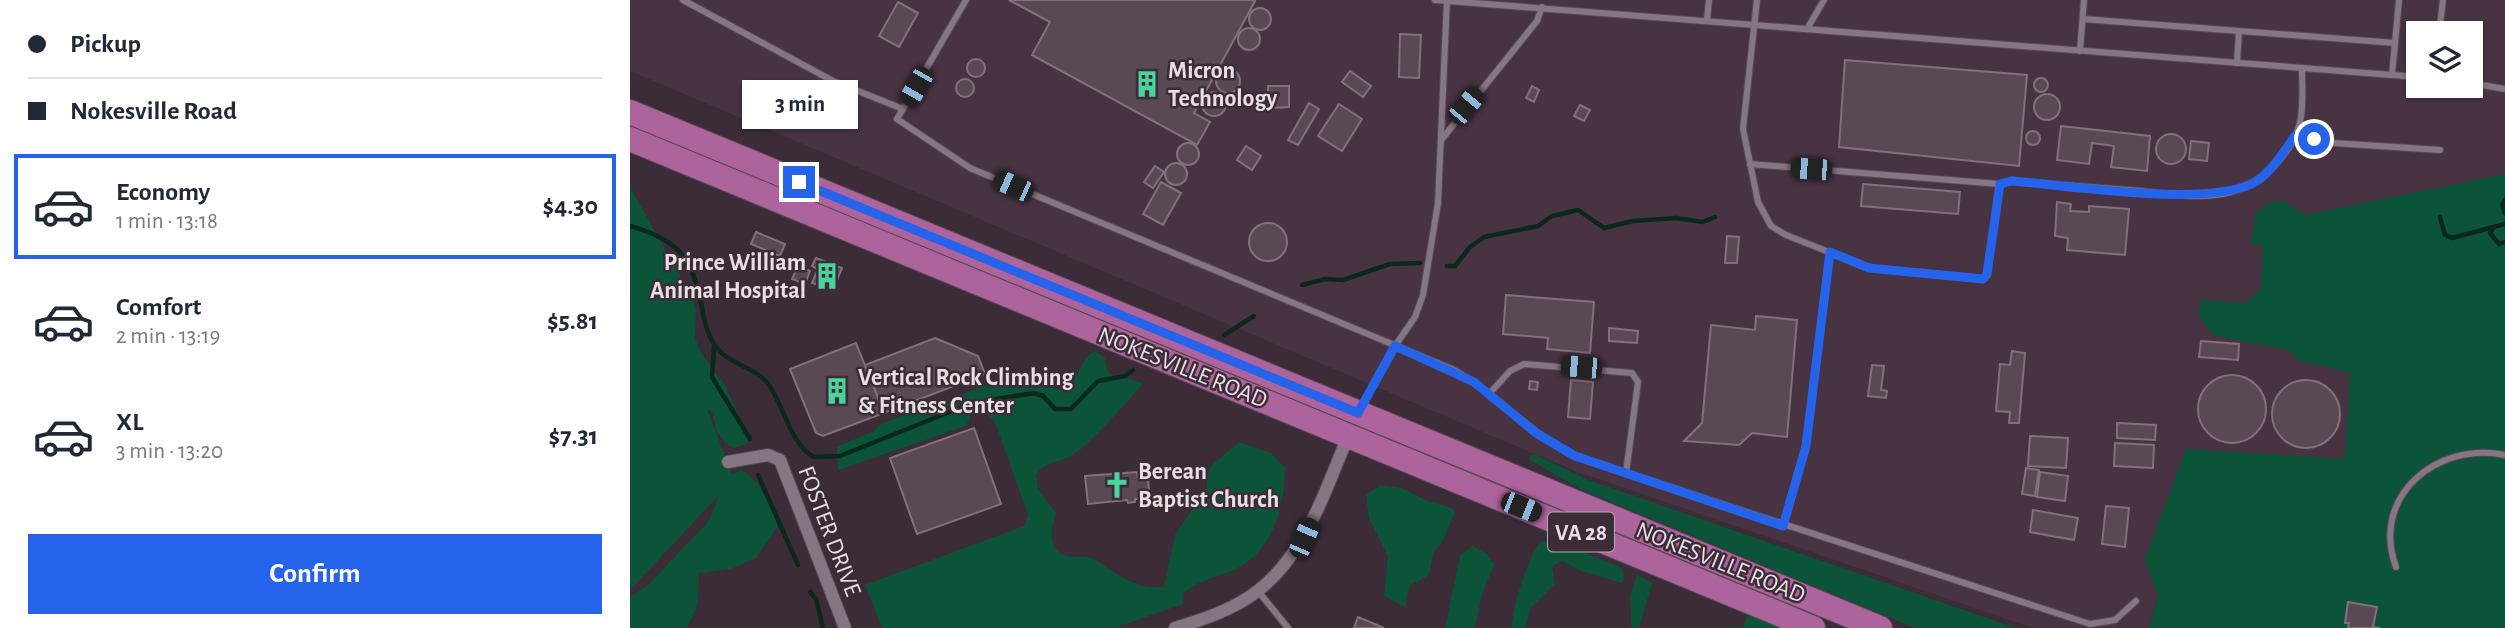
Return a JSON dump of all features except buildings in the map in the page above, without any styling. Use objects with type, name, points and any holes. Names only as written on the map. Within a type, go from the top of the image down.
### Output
[{"type":"highway","name":"NOKESVILLE ROAD","points":[[630,112],[1353,424],[1749,588],[1880,628]]},
{"type":"highway","name":"NOKESVILLE ROAD","points":[[630,139],[1353,424]]},
{"type":"highway","name":"NOKESVILLE ROAD","points":[[1749,588],[1813,628]]},
{"type":"street","points":[[1175,628],[1228,609],[1258,591],[1283,568],[1304,538],[1353,424]]},
{"type":"street","name":"FOSTER DRIVE","points":[[728,463],[768,455],[780,460],[845,628]]},
{"type":"lane","points":[[683,0],[833,81],[903,109]]},
{"type":"lane","points":[[967,0],[897,118],[970,168],[1454,370],[1490,393],[1555,446],[1626,474],[2090,624],[2115,620],[2136,601]]},
{"type":"lane","points":[[1435,0],[1502,2],[2406,77]]},
{"type":"lane","points":[[1707,20],[1709,0]]},
{"type":"lane","points":[[1757,0],[1743,129],[1758,202],[1770,226],[1869,268],[1983,279],[1987,274],[2000,184]]},
{"type":"lane","points":[[1807,29],[1824,0]]},
{"type":"lane","points":[[2080,51],[2084,0]]},
{"type":"lane","points":[[2392,75],[2399,0]]},
{"type":"lane","points":[[2440,21],[2443,0]]},
{"type":"lane","points":[[1353,424],[1395,346],[1415,317],[1423,295],[1438,203],[1447,1]]},
{"type":"lane","points":[[1441,141],[1536,21],[1542,7]]},
{"type":"lane","points":[[2083,19],[2395,43]]},
{"type":"lane","points":[[2237,63],[2239,31]]},
{"type":"lane","points":[[1750,164],[2197,196],[2228,193],[2259,179],[2295,136],[2301,121],[2302,68]]},
{"type":"lane","points":[[2483,85],[2505,89]]},
{"type":"lane","points":[[2295,136],[2333,143],[2440,150]]},
{"type":"lane","points":[[1783,526],[1806,446],[1830,252]]},
{"type":"lane","points":[[1490,393],[1510,371],[1524,364],[1632,373],[1639,382],[1626,474]]},
{"type":"lane","points":[[2396,567],[2391,553],[2391,522],[2396,505],[2414,481],[2439,461],[2454,455],[2505,455]]},
{"type":"lane","points":[[1258,591],[1288,628]]},
{"type":"shaded area","name":"Micron Technology","points":[[630,0],[2505,0],[2505,192],[2382,343],[2369,469],[2194,466],[2149,628],[2033,628],[1575,471],[630,71]]},
{"type":"green space","points":[[2505,174],[2505,628],[2149,628],[2158,596],[2145,559],[2186,449],[2345,459],[2350,373],[2298,360],[2288,350],[2215,336],[2198,315],[2201,300],[2246,303],[2261,288],[2263,246],[2251,244],[2256,213],[2271,203],[2281,201],[2306,215]]},
{"type":"green space","points":[[630,187],[692,297],[696,310],[695,337],[699,350],[725,385],[747,435],[748,443],[735,448],[729,446],[717,432],[712,412],[707,409],[732,474],[742,470],[761,488],[778,526],[756,558],[731,569],[699,573],[698,604],[687,628],[630,628],[630,597],[648,585],[708,522],[720,494],[630,590]]},
{"type":"green space","points":[[1095,351],[1105,358],[1107,371],[1143,384],[1077,452],[1047,465],[1036,475],[1038,489],[1056,513],[1051,536],[1057,550],[1070,557],[1089,557],[1135,583],[1164,587],[1175,535],[1207,487],[1207,474],[1212,465],[1239,442],[1271,453],[1285,468],[1278,516],[1273,530],[1256,555],[1229,572],[1189,589],[1184,593],[1183,604],[1114,628],[882,628],[865,585],[1024,526],[1028,515],[995,422],[982,409],[972,413],[966,426],[838,470],[837,447],[874,431],[880,424],[998,381],[1034,383],[1065,391],[1086,359]]},
{"type":"green space","points":[[1534,454],[1588,480],[2016,628],[1915,628],[1582,490],[1530,460],[1529,457]]},
{"type":"green space","points":[[1381,485],[1401,488],[1425,500],[1452,508],[1455,512],[1441,544],[1433,553],[1429,575],[1410,585],[1405,607],[1384,596],[1388,556],[1369,518],[1366,495]]},
{"type":"green space","points":[[1554,540],[1622,568],[1624,579],[1622,583],[1581,571],[1562,561],[1552,566],[1555,584],[1530,609],[1526,628],[1512,628],[1518,595],[1531,558],[1541,541]]},
{"type":"green space","points":[[1472,546],[1487,554],[1494,565],[1482,594],[1475,628],[1445,628],[1460,556]]},
{"type":"green space","points":[[1637,575],[1652,583],[1639,628],[1631,628],[1630,596]]},
{"type":"green space","points":[[1749,613],[1784,628],[1742,628]]},
{"type":"waterway","points":[[2505,200],[2502,204],[2505,213]]},
{"type":"waterway","points":[[1447,266],[1455,266],[1470,247],[1484,237],[1538,226],[1552,216],[1578,210],[1604,228],[1633,221],[1676,218],[1703,222],[1715,217]]},
{"type":"waterway","points":[[2440,217],[2445,235],[2452,238],[2505,224]]},
{"type":"waterway","points":[[630,226],[661,238],[681,254],[694,276],[705,323],[714,344],[722,354],[764,379],[793,434],[814,457],[840,456],[972,403],[1034,393],[1043,396],[1055,409],[1071,409],[1098,381],[1125,376],[1133,370]]},
{"type":"waterway","points":[[2493,228],[2490,233],[2499,244],[2505,242]]},
{"type":"waterway","points":[[1302,285],[1325,279],[1343,280],[1390,264],[1420,263]]},
{"type":"waterway","points":[[1224,335],[1254,316]]},
{"type":"waterway","points":[[714,347],[712,377],[750,439]]},
{"type":"waterway","points":[[758,475],[798,565]]},
{"type":"waterway","points":[[810,592],[816,599],[823,628]]},
{"type":"place","name":"Micron Technology","points":[[1147,84]]},
{"type":"place","name":"Prince William Animal Hospital","points":[[827,276]]},
{"type":"place","name":"Vertical Rock Climbing & Fitness Center","points":[[837,391]]},
{"type":"place","name":"Berean Baptist Church","points":[[1117,485]]},
{"type":"route","points":[[799,182],[1358,413],[1395,346],[1454,370],[1474,382],[1536,433],[1575,456],[1783,526],[1796,490],[1806,446],[1830,252],[1869,268],[1983,279],[1987,274],[2000,184],[2011,181],[2197,196],[2228,193],[2259,179],[2277,162],[2295,136],[2314,139]]}]
